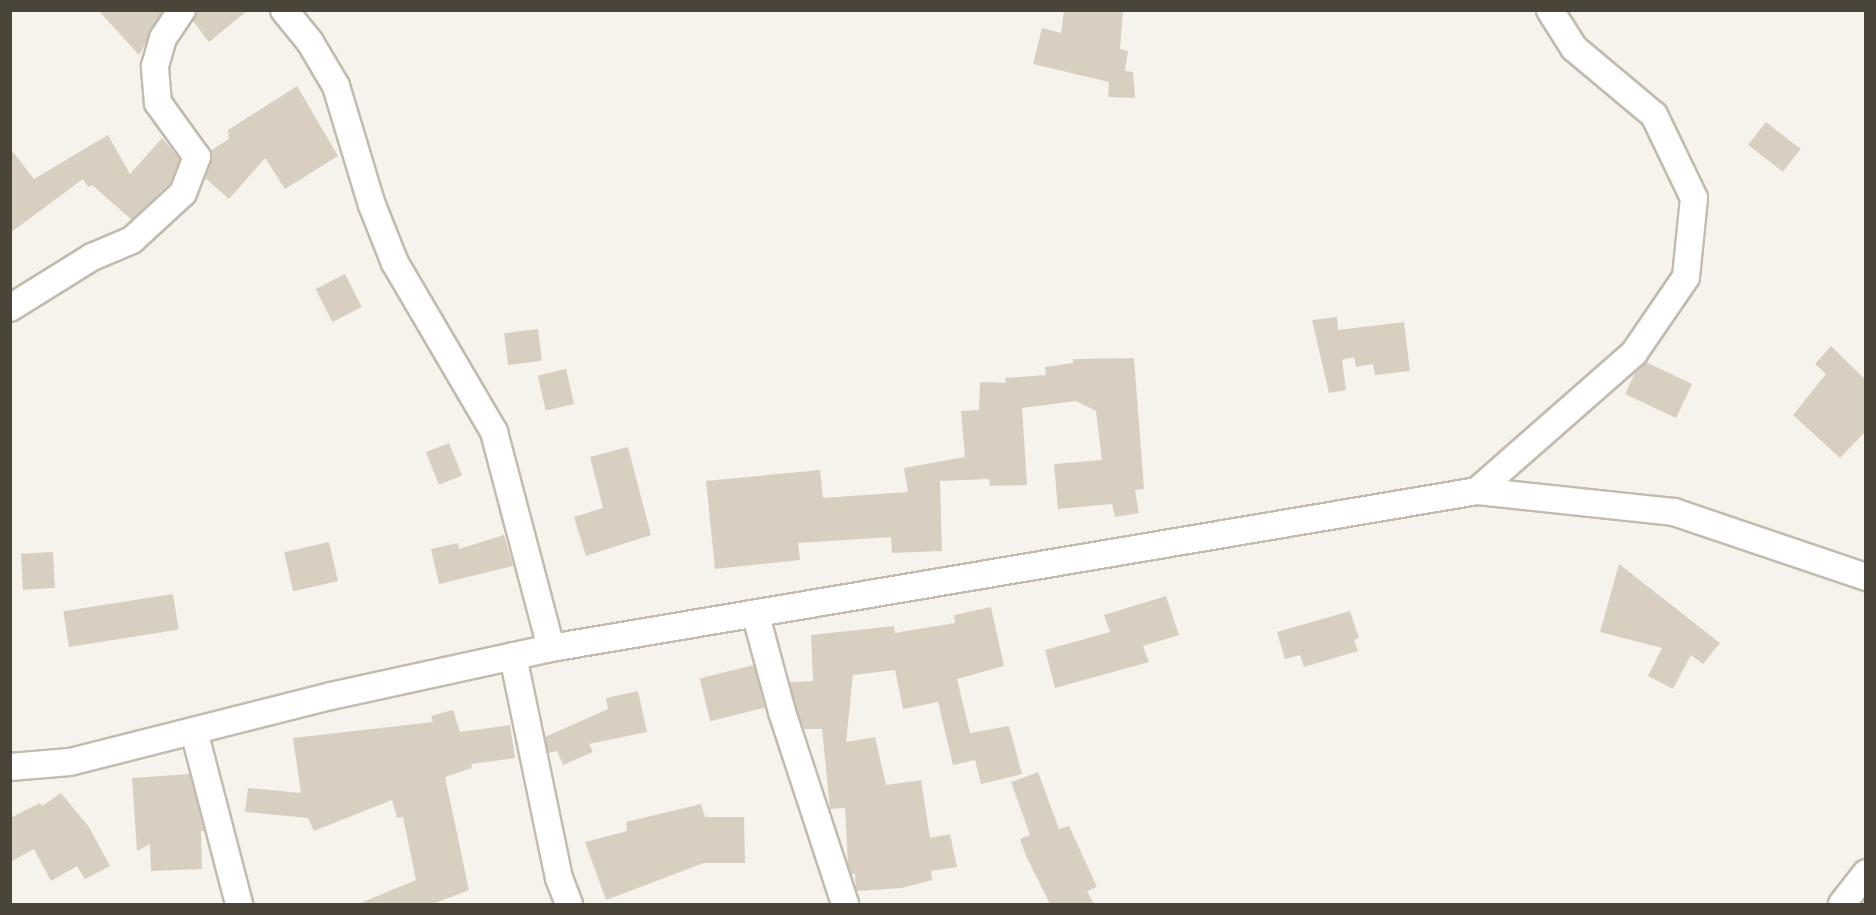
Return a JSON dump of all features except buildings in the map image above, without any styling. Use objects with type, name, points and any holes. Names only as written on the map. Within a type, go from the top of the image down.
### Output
[{"type":"street","points":[[10,308],[92,257],[132,240],[183,193],[197,157],[158,104],[155,66],[163,38],[182,10]]},
{"type":"street","points":[[284,10],[310,42],[336,86],[372,206],[395,263],[494,432],[551,648]]},
{"type":"street","points":[[1477,491],[1634,353],[1686,277],[1694,198],[1654,115],[1574,48],[1550,10]]},
{"type":"street","points":[[10,767],[70,762],[194,730],[551,648],[756,616],[1477,491],[1674,512],[1866,577]]},
{"type":"street","points":[[756,616],[782,712],[845,904]]},
{"type":"street","points":[[513,656],[559,878],[568,904]]},
{"type":"street","points":[[194,730],[239,904]]},
{"type":"street","points":[[1842,904],[1866,873]]}]
